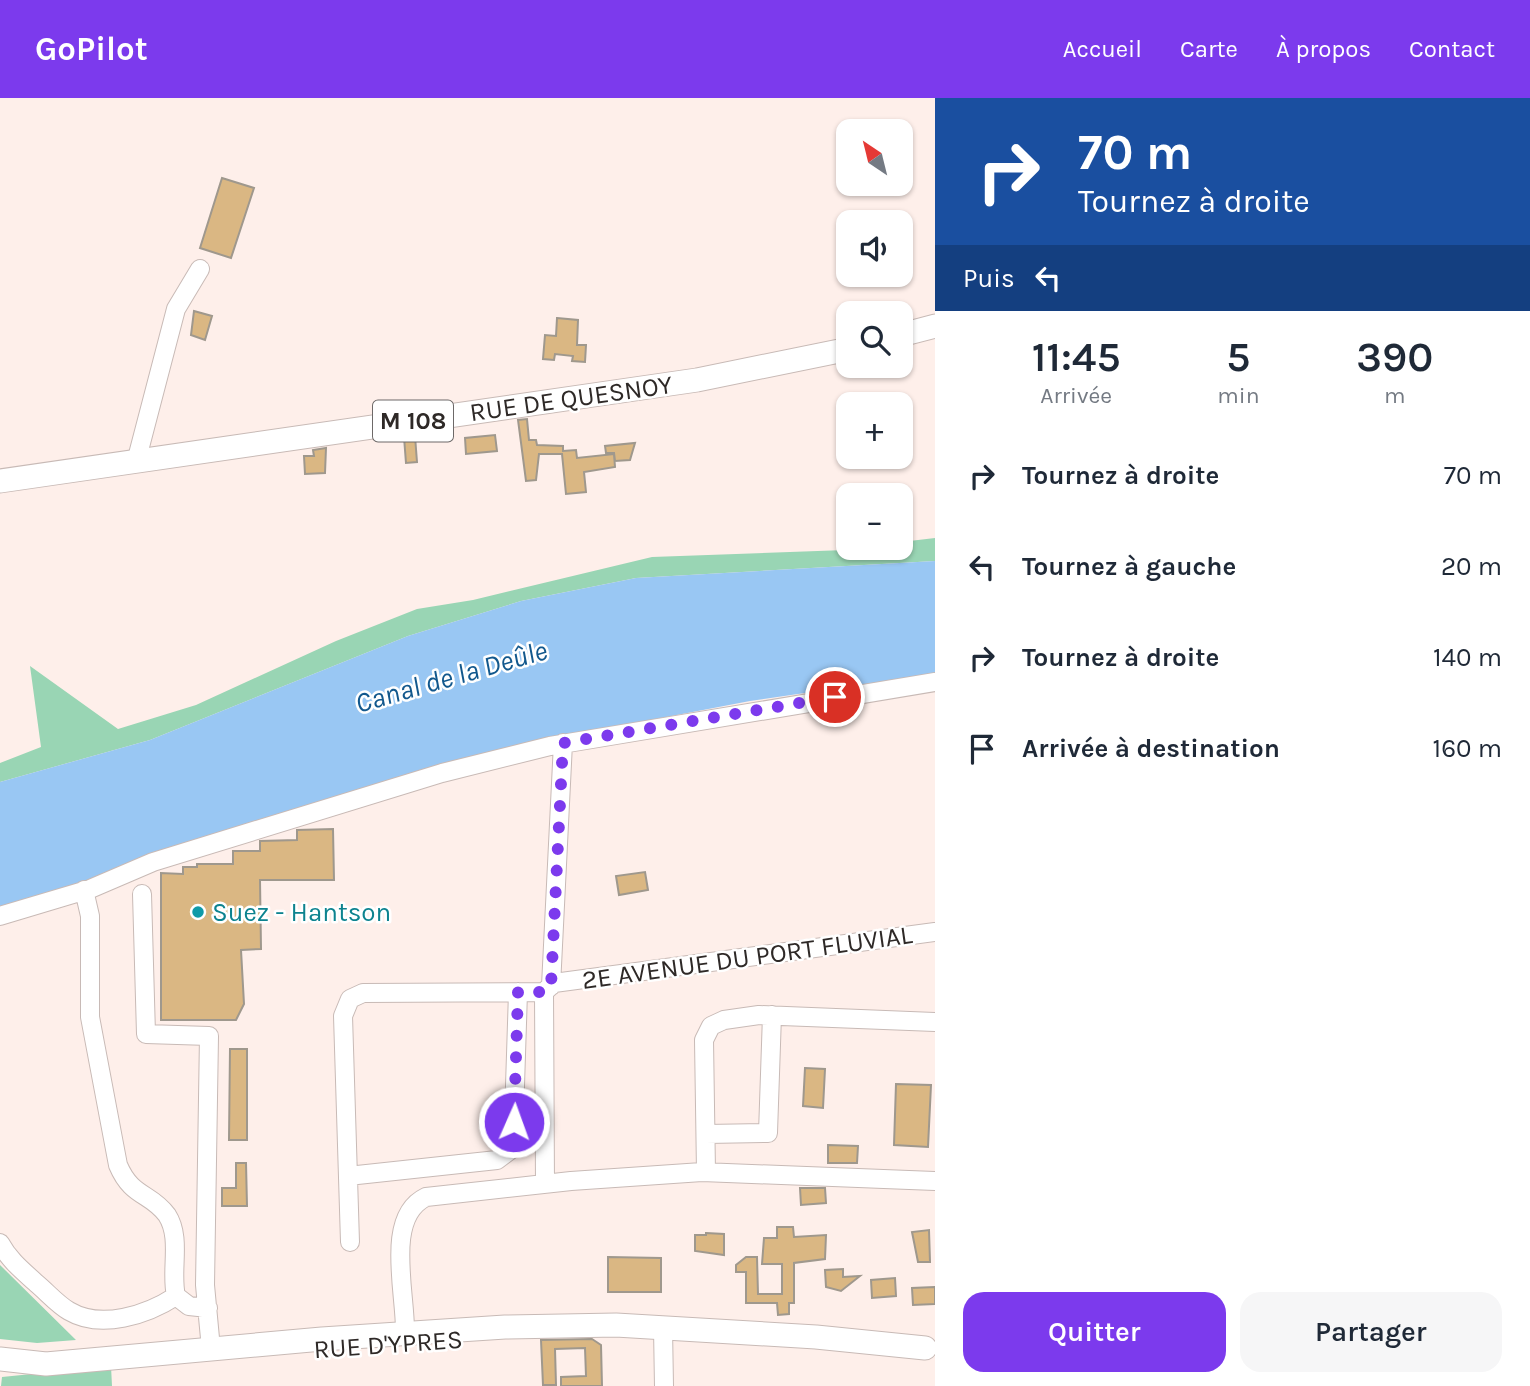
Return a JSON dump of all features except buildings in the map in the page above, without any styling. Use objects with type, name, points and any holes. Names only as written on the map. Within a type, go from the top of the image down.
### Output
[{"type":"main road","points":[[913,332],[935,326]]},
{"type":"main road","name":"RUE DE QUESNOY","points":[[2,482],[720,376],[836,352]]},
{"type":"main road","name":"RUE D'YPRES","points":[[0,1359],[38,1364],[405,1333],[606,1325],[762,1335],[848,1350],[930,1348]]},
{"type":"main road","name":"RUE D'YPRES","points":[[244,1347],[315,1350],[456,1340],[531,1327]]},
{"type":"main road","name":"RUE D'YPRES","points":[[0,1373],[81,1361]]},
{"type":"street","points":[[136,462],[176,309],[200,269]]},
{"type":"street","points":[[0,916],[84,890],[153,862],[398,786],[563,743],[935,682]]},
{"type":"street","points":[[545,1184],[547,989],[563,743]]},
{"type":"street","points":[[84,890],[90,916],[90,1017],[118,1165],[125,1181],[156,1205],[172,1226],[176,1296],[189,1306],[208,1308]]},
{"type":"street","points":[[142,894],[145,1034],[209,1036],[205,1285],[211,1349]]},
{"type":"street","name":"2E AVENUE DU PORT FLUVIAL","points":[[350,1242],[344,1016],[350,999],[363,993],[518,992],[547,989],[935,932]]},
{"type":"street","points":[[348,1176],[497,1160],[513,1147],[518,992]]},
{"type":"street","points":[[706,1172],[704,1040],[711,1026],[723,1020],[772,1016],[935,1022]]},
{"type":"street","points":[[706,1133],[768,1133],[772,1016]]},
{"type":"street","points":[[405,1333],[402,1225],[414,1203],[426,1197],[545,1184],[706,1172],[935,1181]]},
{"type":"street","points":[[0,1243],[29,1276],[67,1310],[83,1318],[103,1320],[144,1314],[176,1296]]},
{"type":"street","points":[[663,1328],[664,1386]]},
{"type":"green space","points":[[935,538],[935,561],[636,578],[521,601],[408,636],[150,740],[0,782],[0,763],[41,747],[30,666],[118,729],[196,705],[336,641],[417,609],[473,600],[652,557],[836,550],[836,560],[913,560],[913,541]]},
{"type":"green space","points":[[0,1265],[76,1340],[37,1343],[0,1339]]},
{"type":"green space","points":[[111,1366],[112,1386],[1,1386],[2,1377]]},
{"type":"water","name":"Canal de la Deûle","points":[[935,561],[935,674],[750,701],[515,746],[0,908],[0,782],[150,740],[408,636],[521,601],[636,578]]},
{"type":"place","name":"Suez - Hantson","points":[[198,912]]},
{"type":"route","points":[[514,1122],[518,992],[544,992],[551,986],[563,743],[835,697]]}]
